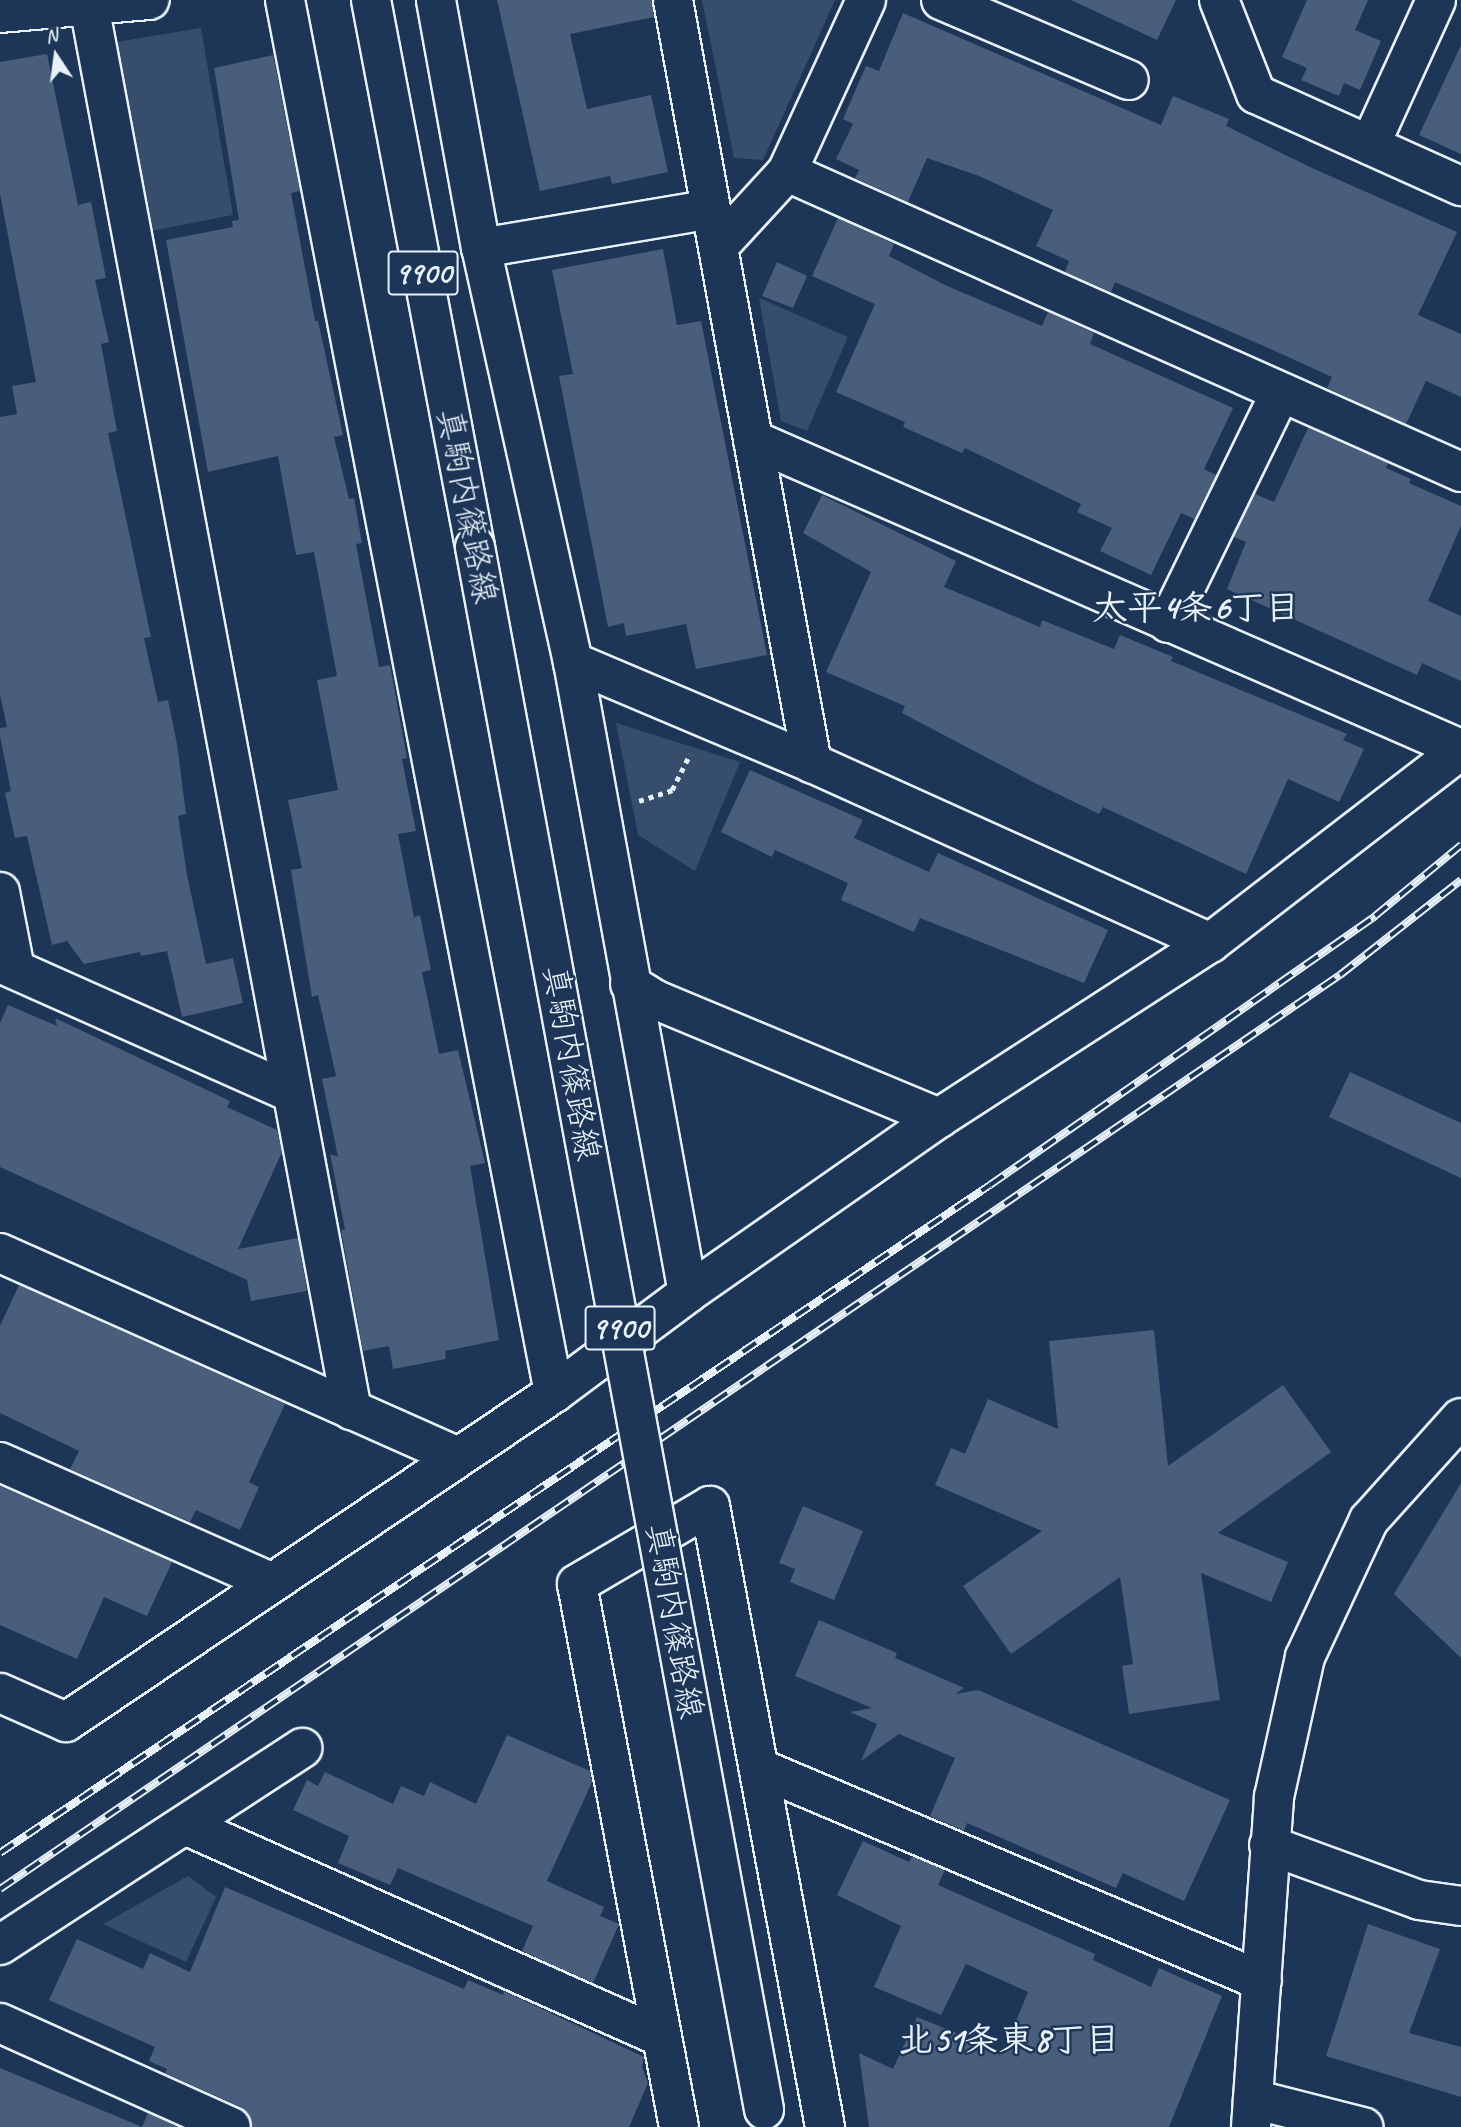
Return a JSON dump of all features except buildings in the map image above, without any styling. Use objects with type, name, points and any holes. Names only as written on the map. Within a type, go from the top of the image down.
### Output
[{"type":"street","points":[[0,13],[88,3],[149,0]]},
{"type":"street","points":[[285,0],[554,1393]]},
{"type":"street","name":"真駒内篠路線","points":[[371,0],[766,2118]]},
{"type":"street","points":[[436,0],[481,248],[573,662],[688,1293]]},
{"type":"street","points":[[673,0],[812,763]]},
{"type":"street","points":[[718,247],[787,172],[866,0]]},
{"type":"street","points":[[941,0],[1129,80]]},
{"type":"street","points":[[1219,0],[1256,94],[1461,186]]},
{"type":"street","points":[[1370,145],[1436,0]]},
{"type":"street","points":[[88,3],[290,1091],[352,1410]]},
{"type":"street","points":[[787,172],[1461,472]]},
{"type":"street","points":[[481,248],[711,209]]},
{"type":"street","points":[[1168,623],[1280,393]]},
{"type":"street","points":[[0,1693],[66,1722],[269,1581],[554,1393],[688,1293],[939,1118],[1210,943],[1461,749],[753,440]]},
{"type":"street","points":[[573,662],[812,763],[1210,943]]},
{"type":"street","points":[[0,892],[8,966],[290,1091]]},
{"type":"street","points":[[630,984],[656,1000],[939,1118]]},
{"type":"street","points":[[0,1253],[456,1457]]},
{"type":"street","points":[[1363,2127],[1252,2113],[1274,1797],[1305,1657],[1369,1520],[1461,1418]]},
{"type":"street","points":[[0,1462],[269,1581]]},
{"type":"street","points":[[679,2127],[577,1584],[710,1506],[825,2127]]},
{"type":"street","points":[[0,1945],[187,1826],[302,1748]]},
{"type":"street","points":[[760,1769],[1262,1981]]},
{"type":"street","points":[[187,1826],[661,2037]]},
{"type":"street","points":[[1269,1845],[1419,1900],[1461,1906]]},
{"type":"street","points":[[0,2023],[231,2127]]},
{"type":"path","points":[[634,803],[672,790],[695,744]]},
{"type":"shaded area","points":[[702,0],[835,0],[763,160],[734,158]]},
{"type":"shaded area","points":[[201,28],[233,215],[146,232],[111,43]]},
{"type":"shaded area","points":[[759,298],[848,337],[807,431],[781,421]]},
{"type":"shaded area","points":[[616,723],[740,762],[695,871],[638,835]]},
{"type":"shaded area","points":[[188,1876],[216,1897],[186,1962],[103,1924]]},
{"type":"railway","points":[[0,1853],[990,1185],[1375,916],[1461,845]]},
{"type":"railway","points":[[0,1889],[1340,975],[1461,880]]},
{"type":"district","name":"太平4条6丁目","points":[[1196,608]]},
{"type":"district","name":"北51条東8丁目","points":[[1009,2040]]}]
